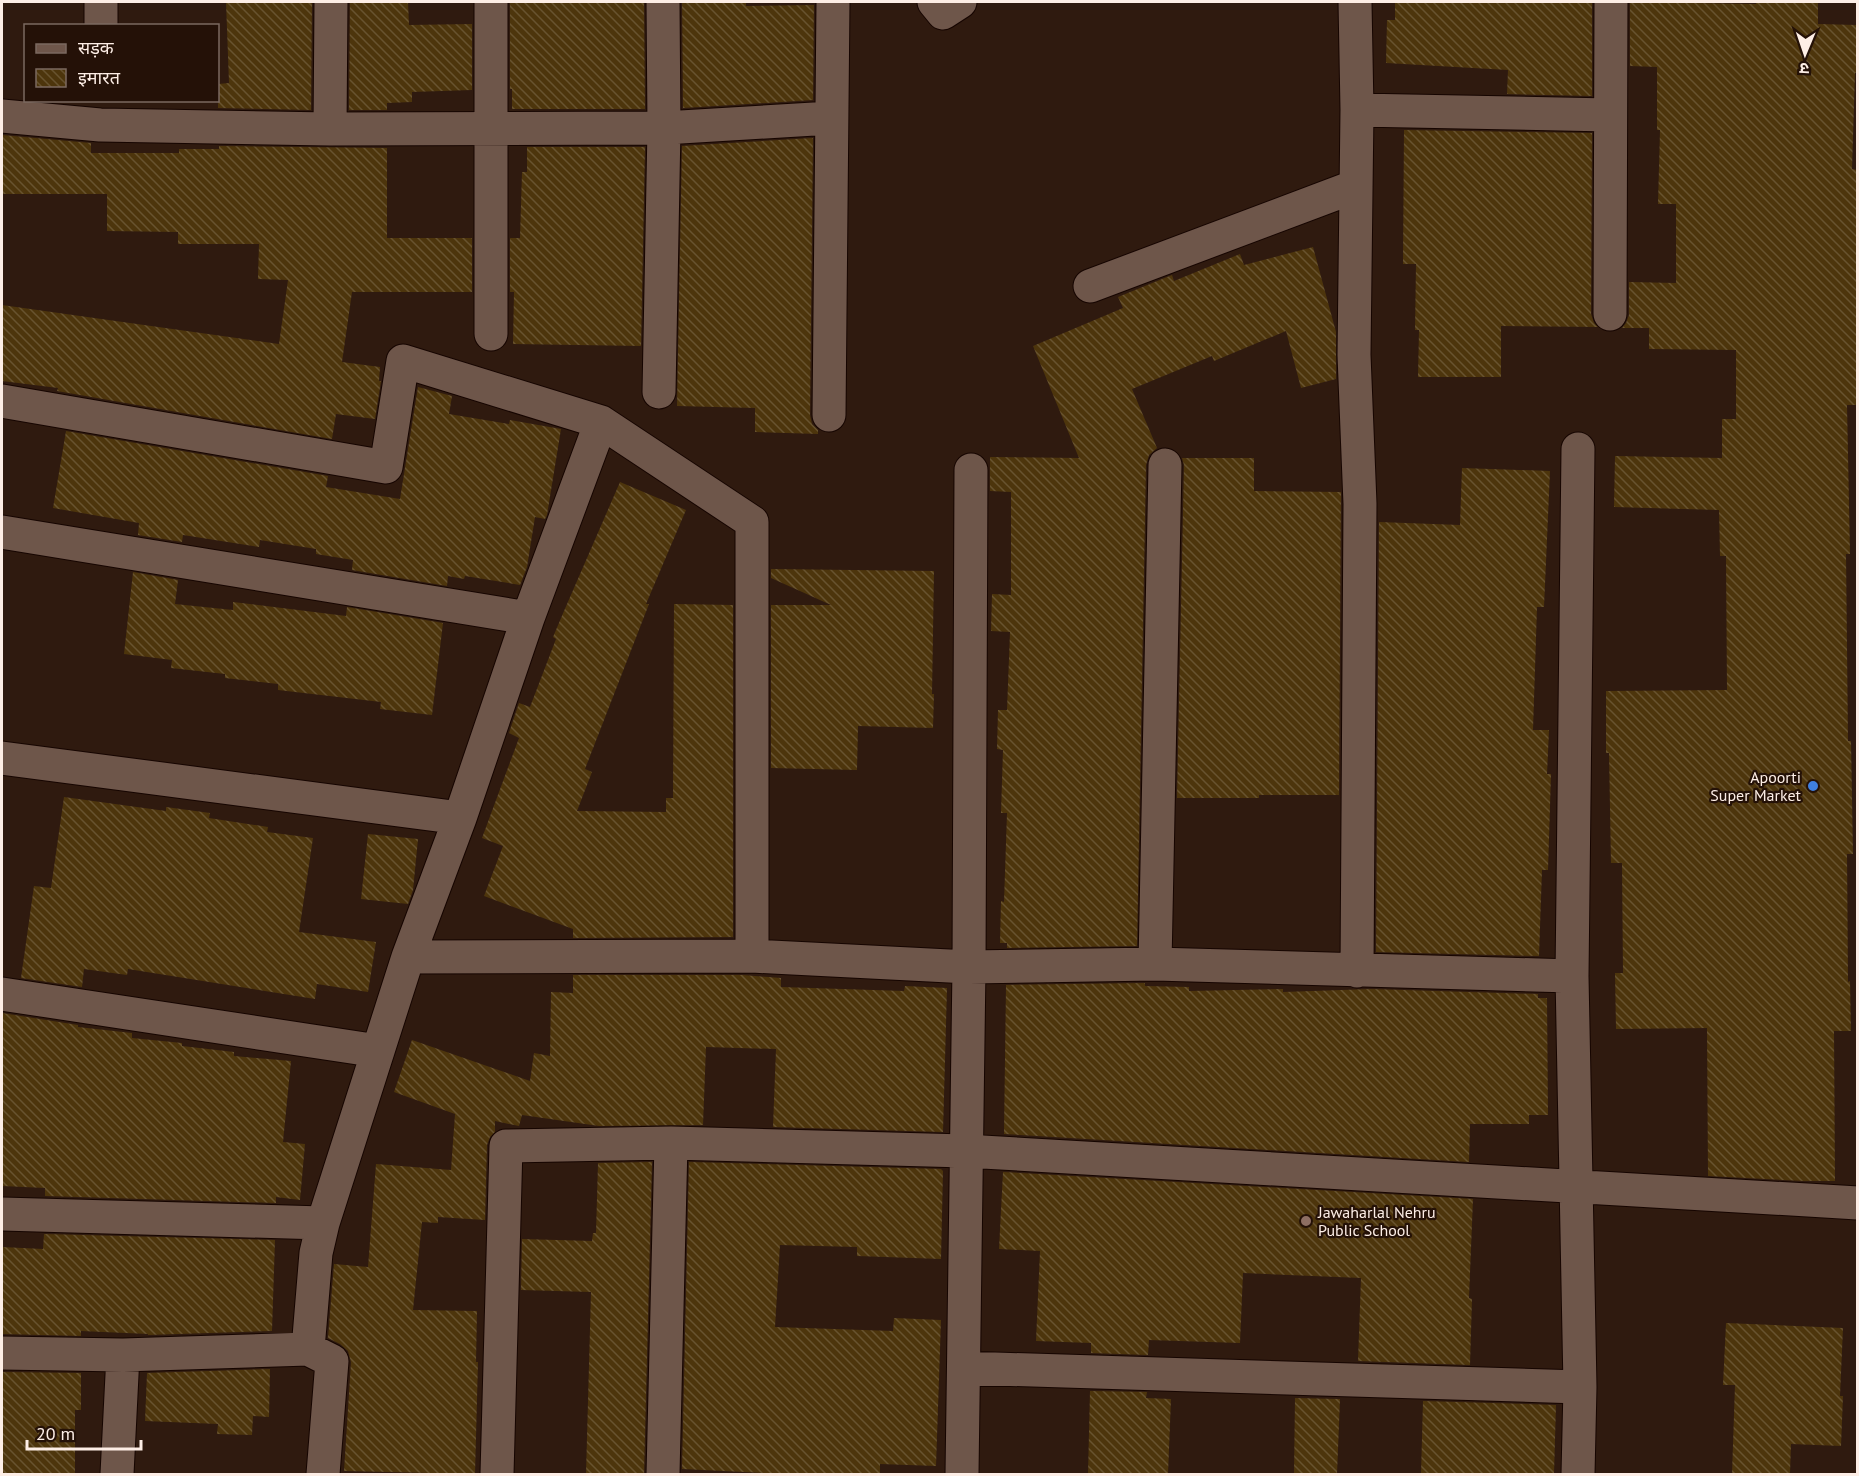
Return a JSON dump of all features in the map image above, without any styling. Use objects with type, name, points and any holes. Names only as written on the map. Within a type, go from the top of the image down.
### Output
[{"type":"street","points":[[100,2],[100,24]]},
{"type":"street","points":[[330,129],[331,2]]},
{"type":"street","points":[[491,2],[491,334]]},
{"type":"street","points":[[659,392],[664,128],[663,2]]},
{"type":"street","points":[[829,414],[833,2]]},
{"type":"street","points":[[934,2],[943,13],[960,2]]},
{"type":"street","points":[[1355,2],[1357,110],[1354,355],[1360,504],[1358,971]]},
{"type":"street","points":[[1611,2],[1611,315]]},
{"type":"street","points":[[1357,110],[1611,115]]},
{"type":"street","points":[[2,116],[100,113],[330,129],[664,128],[831,118]]},
{"type":"street","points":[[1090,286],[1356,186]]},
{"type":"street","points":[[2,401],[386,467],[403,361],[601,422],[752,522],[752,956]]},
{"type":"street","points":[[308,1349],[316,1252],[323,1223],[408,957],[460,818],[528,618],[601,422]]},
{"type":"street","points":[[1578,449],[1572,976],[1580,1387],[1578,1474]]},
{"type":"street","points":[[1155,964],[1165,465]]},
{"type":"street","points":[[962,1474],[969,967],[971,470]]},
{"type":"street","points":[[2,532],[528,618]]},
{"type":"street","points":[[2,758],[460,818]]},
{"type":"street","points":[[408,957],[752,956],[969,967],[1155,964],[1572,976]]},
{"type":"street","points":[[2,994],[378,1051]]},
{"type":"street","points":[[663,1474],[671,1143]]},
{"type":"street","points":[[497,1474],[506,1146],[671,1143],[965,1151],[1857,1203]]},
{"type":"street","points":[[2,1214],[323,1223]]},
{"type":"street","points":[[2,1353],[123,1355],[308,1349],[332,1362],[323,1474]]},
{"type":"street","points":[[117,1474],[123,1355]]},
{"type":"street","points":[[964,1368],[1580,1387]]},
{"type":"building","points":[[226,2],[312,2],[311,110],[218,108],[219,84],[229,83]]},
{"type":"building","points":[[350,2],[408,2],[409,25],[472,24],[472,90],[412,92],[412,102],[387,103],[387,110],[349,110]]},
{"type":"building","points":[[510,2],[644,2],[645,109],[512,109]]},
{"type":"building","points":[[682,2],[746,2],[746,6],[814,5],[813,100],[683,108]]},
{"type":"building","points":[[1395,2],[1592,2],[1592,96],[1507,94],[1508,70],[1386,63],[1387,20],[1395,20]]},
{"type":"building","points":[[1630,2],[1756,4],[1756,2],[1818,2],[1818,24],[1857,25],[1852,169],[1857,170],[1857,405],[1847,405],[1850,554],[1846,554],[1848,741],[1851,741],[1853,854],[1847,854],[1848,982],[1850,981],[1851,1031],[1834,1031],[1835,1181],[1708,1176],[1707,1028],[1616,1029],[1615,973],[1623,973],[1622,863],[1611,863],[1609,753],[1606,753],[1606,691],[1727,690],[1726,556],[1720,556],[1719,510],[1614,507],[1615,456],[1722,458],[1722,419],[1736,419],[1736,350],[1649,349],[1649,328],[1622,328],[1629,315],[1629,282],[1676,283],[1676,204],[1658,204],[1660,130],[1657,130],[1657,67],[1630,66]]},
{"type":"building","points":[[1404,130],[1592,133],[1591,314],[1598,327],[1501,326],[1501,377],[1418,377],[1419,330],[1415,330],[1416,264],[1403,264]]},
{"type":"building","points":[[2,135],[91,143],[91,153],[179,153],[179,149],[219,149],[219,146],[387,148],[387,238],[472,238],[472,292],[352,292],[342,362],[380,367],[379,381],[381,381],[375,419],[336,414],[332,439],[57,391],[58,388],[2,381],[2,305],[279,344],[288,280],[258,279],[259,244],[178,244],[178,232],[107,231],[107,194],[2,194]]},
{"type":"building","points":[[813,138],[810,415],[818,434],[755,432],[755,408],[677,406],[682,146]]},
{"type":"building","points":[[527,147],[645,147],[641,346],[513,344],[514,292],[510,292],[510,238],[520,238],[522,172],[527,172]]},
{"type":"building","points":[[1313,247],[1336,332],[1336,379],[1301,388],[1286,331],[1214,361],[1212,356],[1132,389],[1157,448],[1149,455],[1146,465],[1137,946],[1007,948],[1007,943],[1000,943],[1007,813],[1001,813],[1003,750],[997,749],[998,710],[1007,710],[1010,632],[991,631],[992,594],[1011,595],[1011,492],[990,491],[990,457],[1079,458],[1033,346],[1123,308],[1118,297],[1172,275],[1174,281],[1240,254],[1244,265]]},
{"type":"building","points":[[418,387],[452,396],[449,414],[509,424],[510,420],[561,429],[547,515],[545,519],[535,517],[527,567],[520,585],[465,576],[464,579],[448,576],[447,586],[352,570],[353,560],[316,554],[316,549],[260,540],[259,547],[183,535],[182,542],[138,535],[139,523],[53,508],[66,431],[328,476],[326,487],[400,499]]},
{"type":"building","points":[[1182,458],[1254,458],[1254,491],[1341,492],[1339,795],[1177,798],[1184,465]]},
{"type":"building","points":[[1462,468],[1550,471],[1544,607],[1537,607],[1533,730],[1549,730],[1547,774],[1551,774],[1548,870],[1542,870],[1539,956],[1376,952],[1379,522],[1460,525]]},
{"type":"building","points":[[620,482],[686,510],[646,604],[649,604],[585,769],[592,772],[577,811],[666,812],[666,798],[673,798],[674,604],[733,605],[733,937],[573,938],[573,929],[484,896],[503,846],[482,838],[519,738],[509,733],[519,703],[530,707],[556,639],[553,637]]},
{"type":"building","points":[[771,569],[934,571],[933,728],[858,726],[857,770],[771,768],[771,605],[831,605],[771,578]]},
{"type":"building","points":[[133,572],[178,580],[175,604],[233,610],[233,602],[346,616],[347,607],[443,623],[432,715],[380,709],[381,702],[278,690],[278,684],[225,678],[225,674],[171,668],[172,660],[124,654]]},
{"type":"building","points":[[64,797],[166,811],[166,807],[210,813],[209,818],[268,827],[267,832],[313,838],[299,932],[376,942],[368,992],[317,984],[315,999],[128,969],[127,975],[84,969],[82,987],[21,978],[34,886],[51,888]]},
{"type":"building","points":[[368,834],[418,839],[413,890],[408,904],[361,899]]},
{"type":"building","points":[[573,975],[743,975],[781,978],[781,987],[904,991],[905,986],[947,988],[943,1132],[773,1127],[776,1049],[706,1047],[703,1125],[599,1126],[522,1115],[519,1126],[495,1121],[495,1132],[487,1145],[485,1220],[438,1217],[438,1223],[422,1222],[413,1310],[477,1311],[475,1474],[344,1471],[351,1362],[348,1351],[328,1338],[334,1264],[368,1267],[376,1164],[451,1170],[455,1114],[394,1092],[412,1040],[530,1081],[534,1053],[550,1056],[551,992],[573,993]]},
{"type":"building","points":[[1145,983],[1145,986],[1189,987],[1189,991],[1283,989],[1283,992],[1371,989],[1538,994],[1538,998],[1547,998],[1548,1115],[1529,1115],[1529,1124],[1470,1124],[1469,1162],[1004,1134],[1006,985]]},
{"type":"building","points":[[2,1013],[78,1025],[78,1027],[132,1033],[132,1038],[182,1043],[182,1046],[234,1052],[234,1056],[291,1061],[283,1142],[305,1144],[300,1200],[276,1197],[276,1203],[45,1196],[45,1188],[2,1186]]},
{"type":"building","points":[[652,1162],[644,1474],[586,1474],[591,1292],[521,1290],[522,1239],[592,1241],[593,1233],[596,1233],[598,1163]]},
{"type":"building","points":[[689,1162],[941,1169],[943,1171],[941,1259],[857,1256],[857,1247],[780,1245],[775,1327],[893,1331],[894,1318],[941,1320],[936,1466],[880,1464],[880,1474],[782,1474],[682,1469]]},
{"type":"building","points":[[1003,1172],[1473,1199],[1469,1298],[1472,1299],[1470,1365],[1358,1361],[1361,1278],[1243,1273],[1240,1343],[1149,1340],[1148,1355],[1091,1353],[1091,1343],[1036,1341],[1040,1251],[999,1249]]},
{"type":"building","points":[[44,1234],[275,1240],[272,1331],[148,1335],[81,1331],[81,1336],[2,1334],[2,1247],[43,1249]]},
{"type":"building","points":[[1726,1323],[1843,1328],[1840,1396],[1843,1396],[1841,1446],[1791,1444],[1790,1474],[1732,1474],[1735,1385],[1723,1385]]},
{"type":"building","points":[[270,1369],[269,1417],[253,1416],[252,1435],[217,1434],[218,1424],[145,1421],[147,1373]]},
{"type":"building","points":[[2,1372],[81,1373],[81,1410],[75,1410],[75,1474],[2,1474]]},
{"type":"building","points":[[1090,1391],[1147,1392],[1146,1398],[1171,1399],[1168,1474],[1088,1474]]},
{"type":"building","points":[[1295,1398],[1340,1399],[1337,1474],[1294,1474]]},
{"type":"building","points":[[1423,1401],[1556,1405],[1554,1474],[1421,1474]]},
{"type":"place","name":"Apoorti Super Market","points":[[1813,786]]},
{"type":"place","name":"Jawaharlal Nehru Public School","points":[[1306,1221]]}]
